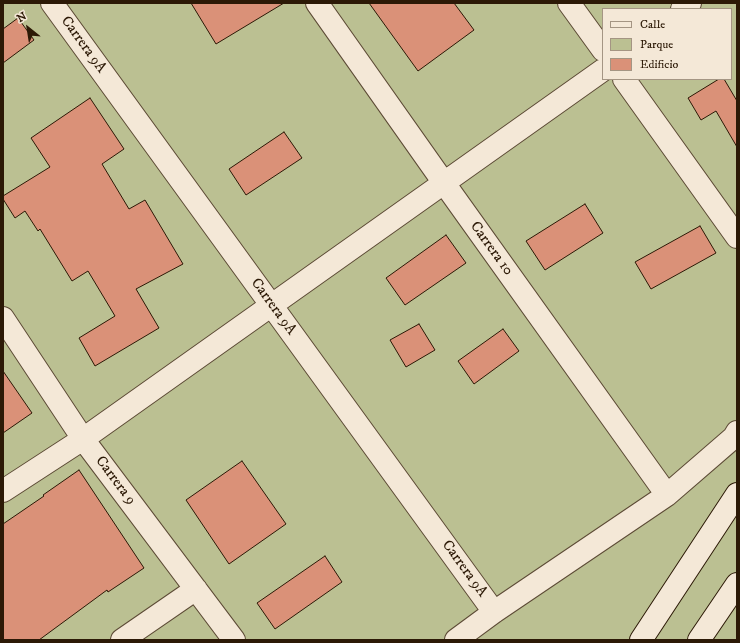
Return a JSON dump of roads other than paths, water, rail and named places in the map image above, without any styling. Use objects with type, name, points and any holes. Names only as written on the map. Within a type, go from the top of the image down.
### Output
[{"type":"street","name":"Carrera 9A","points":[[52,3],[494,612]]},
{"type":"street","name":"Carrera 10","points":[[317,3],[666,495]]},
{"type":"street","points":[[570,3],[602,49]]},
{"type":"street","points":[[3,491],[83,439],[602,71]]},
{"type":"street","points":[[625,80],[737,237]]},
{"type":"street","name":"Carrera 9","points":[[3,318],[83,439],[234,640]]},
{"type":"street","points":[[456,640],[494,612],[666,495],[734,437],[737,432]]},
{"type":"street","points":[[641,640],[737,494]]},
{"type":"street","points":[[699,640],[737,584]]},
{"type":"street","points":[[122,640],[196,589]]}]
